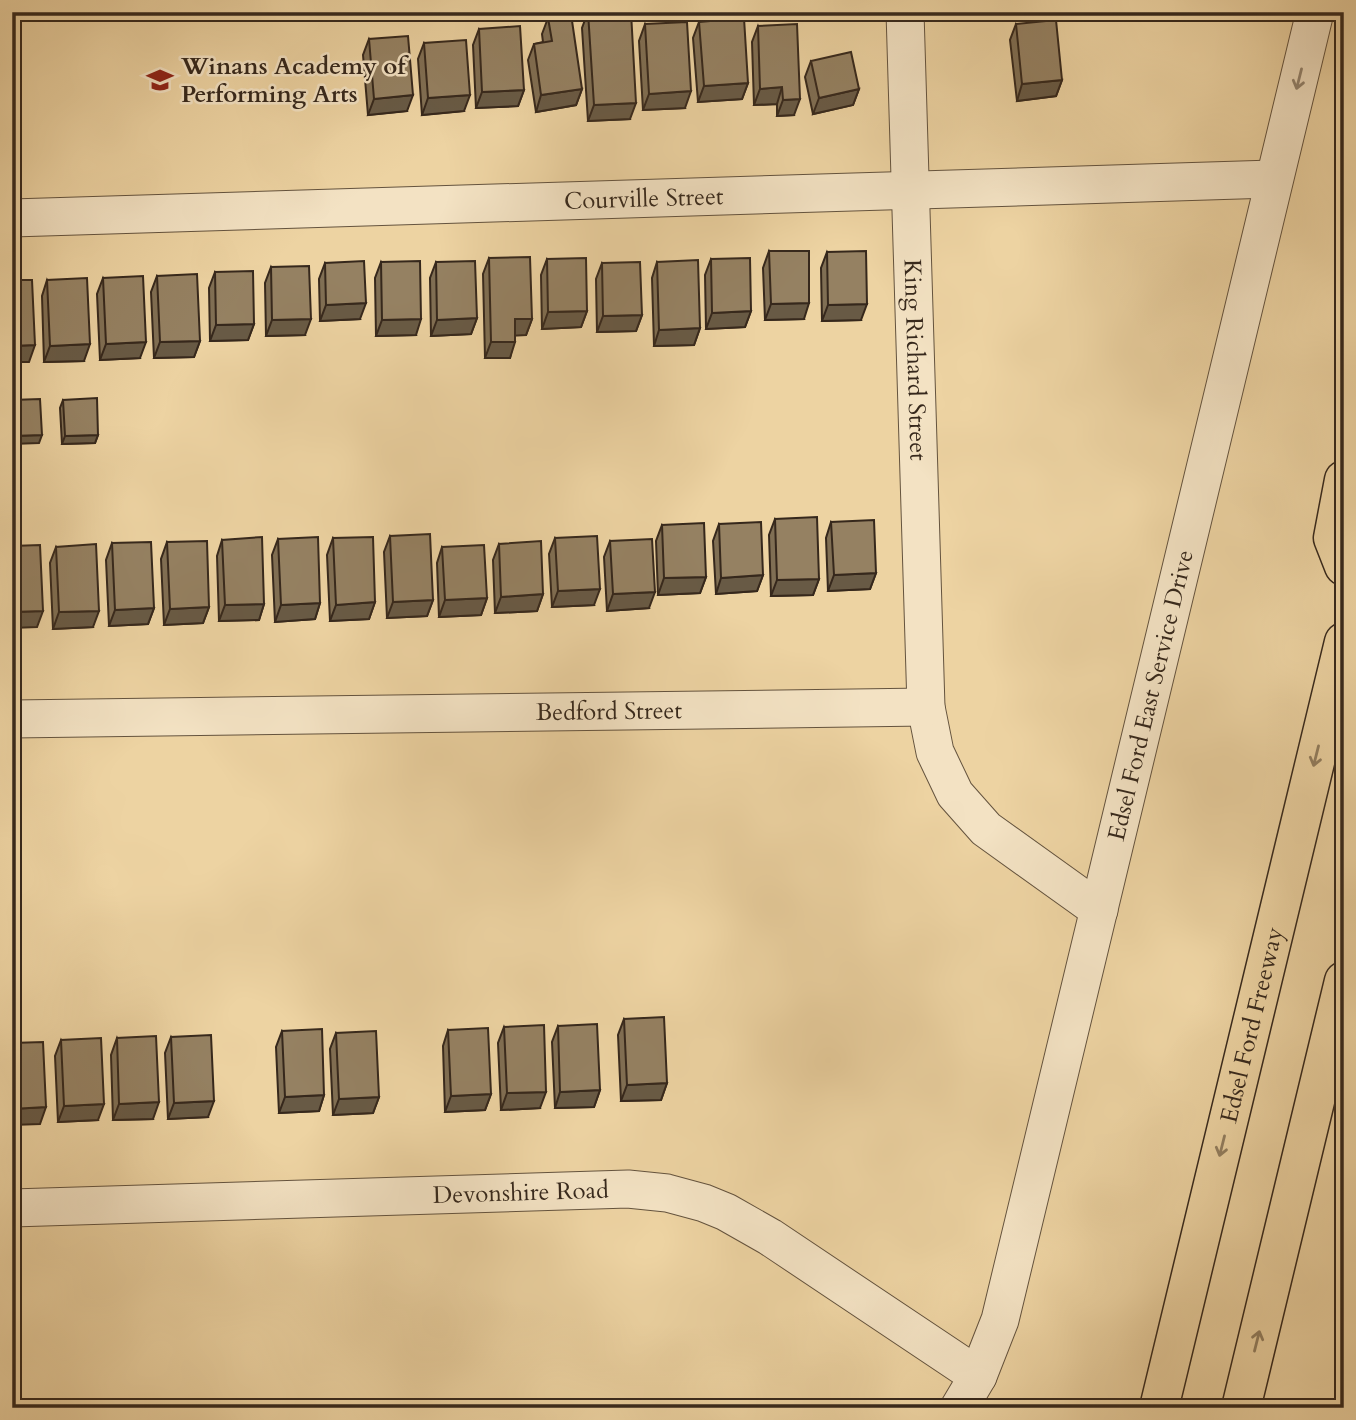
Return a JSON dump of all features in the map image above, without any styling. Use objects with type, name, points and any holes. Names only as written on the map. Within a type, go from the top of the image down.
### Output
[{"type":"highway","points":[[1344,480],[1333,538],[1344,566]]},
{"type":"highway","name":"Edsel Ford Freeway","points":[[1159,1408],[1344,642]]},
{"type":"highway","points":[[1241,1408],[1344,981]]},
{"type":"street","name":"King Richard Street","points":[[905,12],[926,706]]},
{"type":"street","name":"Edsel Ford East Service Drive","points":[[960,1408],[978,1376],[1000,1320],[1315,12]]},
{"type":"street","name":"Courville Street","points":[[12,218],[1274,178]]},
{"type":"street","points":[[926,706],[935,752],[955,793],[970,811],[986,829],[1099,911]]},
{"type":"street","name":"Bedford Street","points":[[12,719],[926,706]]},
{"type":"street","name":"Devonshire Road","points":[[12,1208],[628,1189],[667,1193],[704,1203],[748,1224],[978,1376]]},
{"type":"building","points":[[588,12],[631,12],[636,103],[594,105]]},
{"type":"building","points":[[571,14],[582,89],[541,95],[534,44],[552,41],[548,18]]},
{"type":"building","points":[[744,18],[748,83],[704,86],[699,22]]},
{"type":"building","points":[[1056,20],[1062,80],[1022,84],[1016,24]]},
{"type":"building","points":[[687,22],[691,91],[649,94],[645,24]]},
{"type":"building","points":[[797,24],[800,99],[783,100],[782,87],[760,89],[758,26]]},
{"type":"building","points":[[520,26],[524,90],[482,92],[479,29]]},
{"type":"building","points":[[408,36],[413,95],[374,99],[369,39]]},
{"type":"building","points":[[466,40],[470,95],[428,98],[424,43]]},
{"type":"building","points":[[851,52],[859,89],[819,98],[811,61]]},
{"type":"building","points":[[769,251],[809,251],[809,303],[771,304]]},
{"type":"building","points":[[866,251],[867,304],[828,305],[827,252]]},
{"type":"building","points":[[530,257],[532,319],[515,319],[515,342],[491,342],[489,258]]},
{"type":"building","points":[[586,258],[587,311],[548,312],[547,259]]},
{"type":"building","points":[[750,258],[751,311],[712,313],[711,259]]},
{"type":"building","points":[[698,260],[700,328],[659,330],[657,262]]},
{"type":"building","points":[[364,261],[366,303],[326,305],[325,263]]},
{"type":"building","points":[[420,261],[421,319],[382,320],[381,262]]},
{"type":"building","points":[[475,261],[477,318],[437,320],[436,262]]},
{"type":"building","points":[[640,262],[642,315],[603,316],[602,263]]},
{"type":"building","points":[[309,266],[311,319],[272,320],[271,267]]},
{"type":"building","points":[[253,271],[254,324],[216,325],[215,272]]},
{"type":"building","points":[[197,274],[200,341],[160,342],[157,276]]},
{"type":"building","points":[[143,276],[146,342],[106,344],[103,278]]},
{"type":"building","points":[[87,278],[90,344],[50,346],[47,280]]},
{"type":"building","points":[[12,280],[32,280],[35,345],[12,346]]},
{"type":"building","points":[[97,398],[98,435],[65,436],[63,400]]},
{"type":"building","points":[[40,399],[42,435],[12,436],[12,400]]},
{"type":"building","points":[[817,517],[819,579],[777,580],[775,519]]},
{"type":"building","points":[[874,520],[876,573],[834,575],[831,522]]},
{"type":"building","points":[[761,522],[763,575],[721,578],[719,524]]},
{"type":"building","points":[[704,523],[706,577],[664,578],[662,525]]},
{"type":"building","points":[[430,534],[433,600],[393,602],[390,536]]},
{"type":"building","points":[[597,536],[600,589],[558,591],[555,538]]},
{"type":"building","points":[[262,537],[264,604],[225,605],[222,540]]},
{"type":"building","points":[[318,537],[320,603],[281,605],[278,539]]},
{"type":"building","points":[[373,537],[375,602],[336,605],[333,538]]},
{"type":"building","points":[[652,539],[655,592],[613,594],[610,541]]},
{"type":"building","points":[[207,541],[209,607],[170,609],[167,542]]},
{"type":"building","points":[[541,541],[543,594],[501,597],[499,544]]},
{"type":"building","points":[[151,542],[154,608],[115,610],[112,543]]},
{"type":"building","points":[[96,544],[99,611],[59,612],[56,547]]},
{"type":"building","points":[[40,545],[43,611],[12,612],[12,546]]},
{"type":"building","points":[[484,545],[487,598],[445,600],[442,547]]},
{"type":"building","points":[[664,1017],[667,1083],[627,1085],[624,1019]]},
{"type":"building","points":[[597,1024],[600,1090],[560,1092],[558,1026]]},
{"type":"building","points":[[544,1025],[546,1092],[507,1093],[504,1027]]},
{"type":"building","points":[[488,1028],[491,1094],[451,1096],[448,1030]]},
{"type":"building","points":[[322,1029],[324,1095],[285,1097],[282,1031]]},
{"type":"building","points":[[376,1031],[379,1097],[339,1099],[336,1033]]},
{"type":"building","points":[[211,1035],[214,1101],[174,1103],[171,1037]]},
{"type":"building","points":[[156,1036],[159,1102],[119,1104],[117,1038]]},
{"type":"building","points":[[101,1038],[104,1104],[64,1106],[61,1040]]},
{"type":"building","points":[[43,1042],[46,1107],[12,1109],[12,1043]]},
{"type":"place","name":"Winans Academy of Performing Arts","points":[[160,80]]}]
